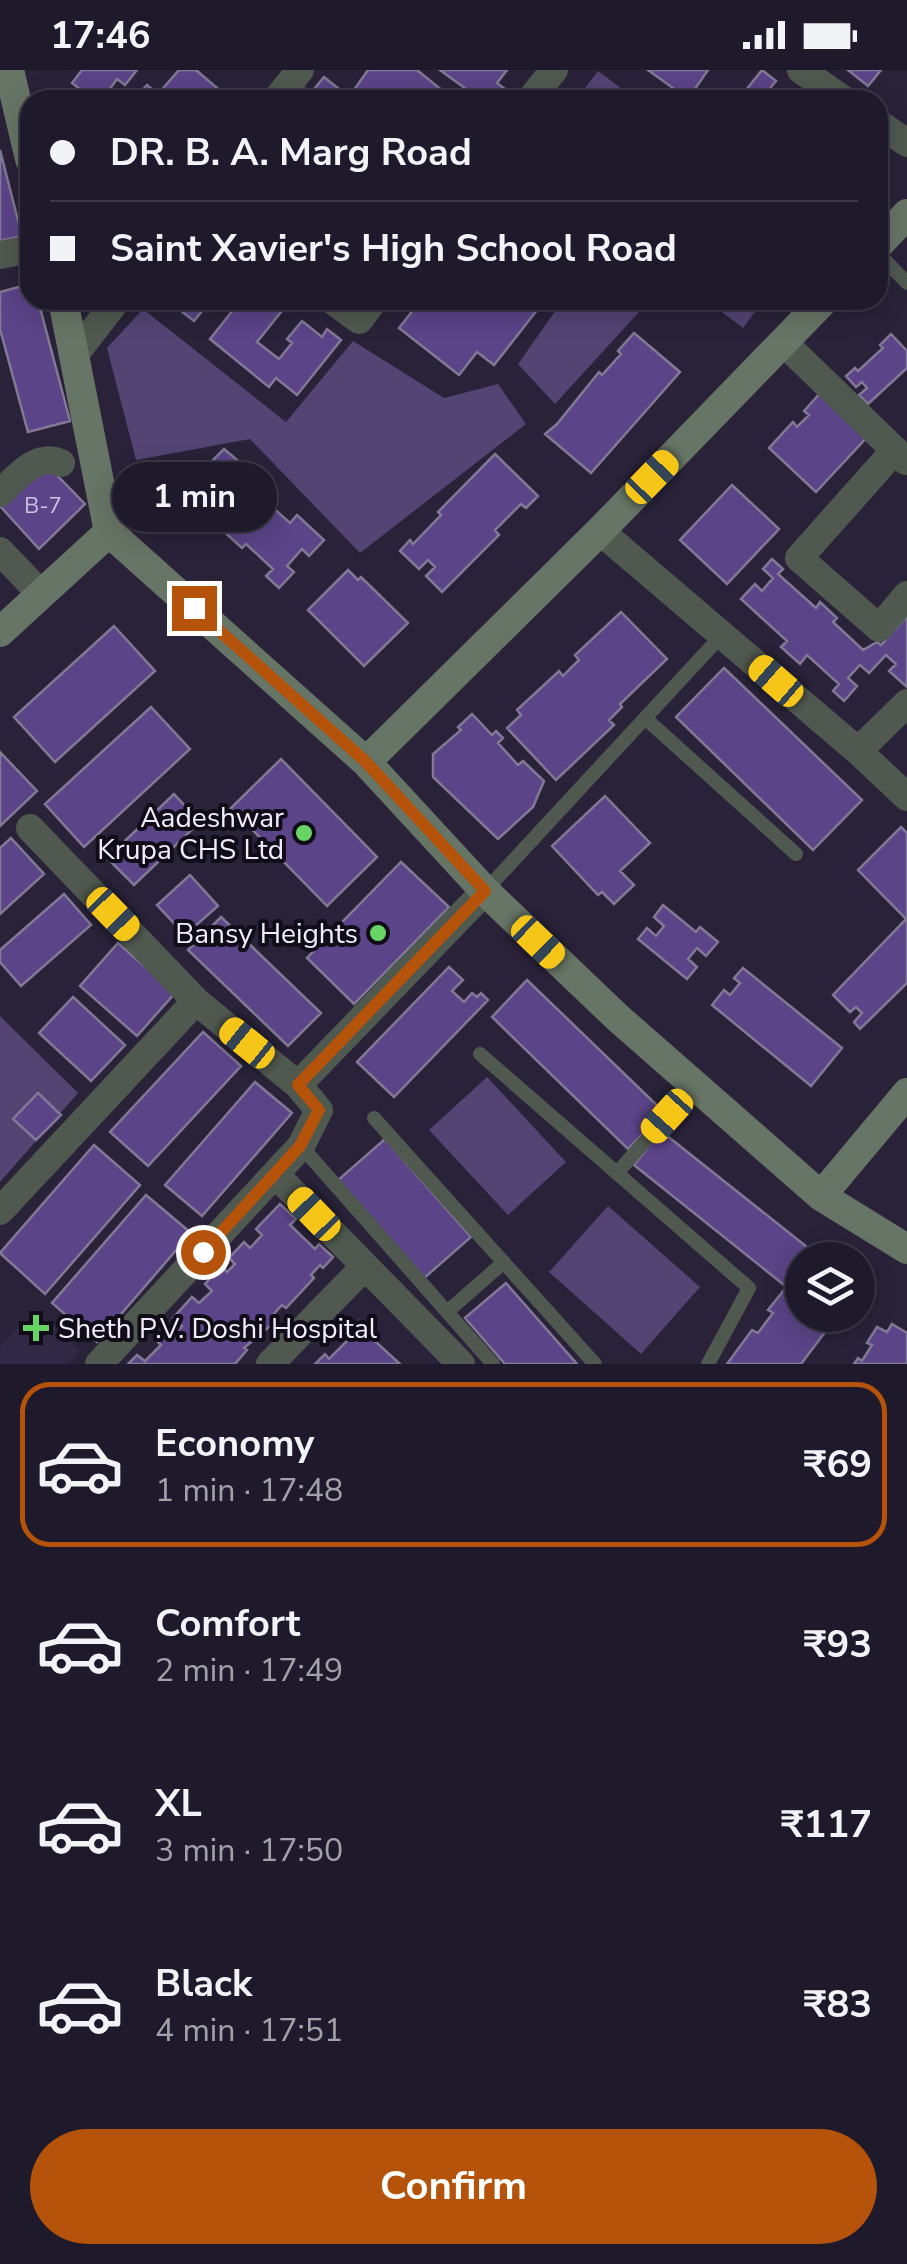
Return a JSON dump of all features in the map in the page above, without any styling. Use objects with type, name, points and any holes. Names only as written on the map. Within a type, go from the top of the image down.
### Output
[{"type":"street","points":[[10,70],[20,114]]},
{"type":"street","points":[[538,90],[554,70]]},
{"type":"street","points":[[801,70],[830,90]]},
{"type":"street","points":[[888,234],[907,214]]},
{"type":"street","points":[[66,310],[108,532],[366,762],[485,891],[618,1018],[821,1196],[907,1249]]},
{"type":"street","points":[[76,353],[109,310]]},
{"type":"street","points":[[346,310],[359,320],[366,310]]},
{"type":"street","points":[[366,762],[600,531],[814,310]]},
{"type":"street","points":[[783,342],[901,456],[798,558],[879,628],[907,594]]},
{"type":"street","points":[[0,493],[37,461],[44,458],[60,463]]},
{"type":"street","points":[[600,531],[907,797]]},
{"type":"street","points":[[0,632],[108,532]]},
{"type":"street","points":[[0,551],[34,600]]},
{"type":"street","points":[[0,578],[34,600]]},
{"type":"street","points":[[858,751],[907,702]]},
{"type":"street","points":[[30,828],[196,1001],[298,1085],[319,1110],[300,1146],[99,1364]]},
{"type":"street","points":[[298,1085],[485,891]]},
{"type":"street","points":[[0,1212],[32,1161],[196,1001]]},
{"type":"street","points":[[821,1196],[907,1094]]},
{"type":"street","points":[[275,1174],[461,1364]]},
{"type":"street","points":[[270,1364],[365,1266]]},
{"type":"lane","points":[[888,263],[907,282]]},
{"type":"lane","points":[[485,891],[722,635]]},
{"type":"lane","points":[[645,718],[796,854]]},
{"type":"lane","points":[[480,1054],[749,1288],[708,1364]]},
{"type":"lane","points":[[616,1173],[694,1085]]},
{"type":"lane","points":[[374,1118],[595,1364]]},
{"type":"lane","points":[[300,1146],[493,1364]]},
{"type":"lane","points":[[447,1312],[504,1262]]},
{"type":"shaded area","points":[[598,71],[624,90],[584,90]]},
{"type":"shaded area","points":[[144,310],[286,422],[353,341],[444,398],[498,384],[526,424],[360,553],[250,439],[136,460],[107,348]]},
{"type":"shaded area","points":[[556,310],[641,310],[555,404],[518,364]]},
{"type":"shaded area","points":[[719,310],[756,310],[743,328]]},
{"type":"shaded area","points":[[0,1016],[78,1093],[0,1182]]},
{"type":"shaded area","points":[[487,1077],[566,1162],[508,1215],[429,1130]]},
{"type":"shaded area","points":[[608,1206],[700,1287],[641,1354],[549,1272]]},
{"type":"shaded area","name":"Sheth P.V. Doshi Hospital","points":[[35,1309],[80,1351],[68,1364],[0,1364],[0,1347]]},
{"type":"building","points":[[82,70],[137,70],[125,85],[117,79],[109,90],[81,90],[72,83]]},
{"type":"building","points":[[179,70],[196,70],[219,90],[162,90]]},
{"type":"building","points":[[368,70],[417,70],[442,90],[354,90]]},
{"type":"building","points":[[440,70],[507,70],[497,83],[507,90],[467,90]]},
{"type":"building","points":[[648,70],[708,70],[694,90],[676,90]]},
{"type":"building","points":[[762,70],[776,81],[769,90],[746,90]]},
{"type":"building","points":[[848,70],[881,70],[868,86]]},
{"type":"building","points":[[324,77],[340,90],[313,90]]},
{"type":"building","points":[[0,150],[20,236],[0,241]]},
{"type":"building","points":[[20,287],[20,310],[41,310],[70,421],[28,432],[0,329],[0,292]]},
{"type":"building","points":[[180,310],[203,310],[194,321]]},
{"type":"building","points":[[233,310],[283,310],[257,342],[279,359],[292,343],[287,339],[302,321],[322,337],[327,329],[341,340],[297,395],[276,378],[269,387],[210,339]]},
{"type":"building","points":[[413,310],[537,310],[494,365],[477,352],[459,375],[399,328]]},
{"type":"building","points":[[634,333],[680,372],[591,473],[545,434],[599,372],[602,375],[621,354],[618,351]]},
{"type":"building","points":[[891,334],[907,351],[907,368],[868,404],[859,395],[867,388],[862,382],[856,387],[846,376],[855,368],[858,371],[883,348],[880,345]]},
{"type":"building","points":[[822,391],[869,435],[816,492],[769,448],[793,422],[797,427],[809,415],[804,411]]},
{"type":"building","points":[[224,449],[249,470],[241,479],[290,523],[297,515],[324,540],[309,556],[302,549],[287,566],[294,572],[279,588],[266,576],[273,569],[246,544],[242,548],[221,529],[226,523],[186,491],[201,474],[211,483],[222,470],[212,461]]},
{"type":"building","points":[[495,454],[538,496],[526,508],[521,504],[495,530],[499,535],[442,592],[426,576],[435,567],[428,560],[419,569],[400,551],[410,540],[413,544],[441,515],[438,512]]},
{"type":"building","name":"B-7","points":[[45,463],[85,504],[39,549],[0,506]]},
{"type":"building","points":[[732,485],[779,529],[727,584],[680,540]]},
{"type":"building","points":[[772,559],[783,569],[778,574],[816,608],[820,602],[837,618],[833,622],[863,650],[877,642],[881,645],[907,616],[907,687],[889,671],[896,664],[886,655],[869,673],[860,665],[848,678],[857,686],[844,701],[833,691],[839,684],[807,655],[800,664],[781,647],[787,641],[741,599],[755,584],[762,591],[773,578],[763,569]]},
{"type":"building","points":[[348,570],[358,580],[361,577],[408,623],[364,666],[308,610]]},
{"type":"building","points":[[621,612],[667,659],[620,704],[622,707],[609,720],[614,725],[556,780],[507,728],[521,715],[517,710],[559,671],[563,676],[579,660],[575,655]]},
{"type":"building","points":[[114,626],[155,671],[55,762],[14,717]]},
{"type":"building","points":[[724,668],[862,800],[813,850],[676,717]]},
{"type":"building","points":[[151,707],[190,749],[84,847],[45,804]]},
{"type":"building","points":[[472,714],[492,735],[496,731],[503,738],[498,743],[518,765],[523,761],[544,781],[533,807],[498,839],[433,777],[433,754],[461,730],[458,727]]},
{"type":"building","points":[[0,752],[37,791],[0,826]]},
{"type":"building","name":"Aadeshwar Krupa CHS Ltd","points":[[281,759],[377,857],[327,906],[231,808]]},
{"type":"building","points":[[174,794],[200,822],[134,885],[107,858]]},
{"type":"building","points":[[605,796],[650,843],[620,871],[634,885],[614,904],[602,892],[598,895],[552,846]]},
{"type":"building","points":[[901,827],[907,833],[907,983],[860,1029],[854,1022],[862,1013],[856,1007],[850,1012],[833,995],[906,919],[858,870]]},
{"type":"building","points":[[11,838],[44,874],[0,914],[0,848]]},
{"type":"building","name":"Bansy Heights","points":[[401,862],[449,907],[354,1004],[307,958]]},
{"type":"building","points":[[190,875],[218,906],[185,935],[157,905]]},
{"type":"building","points":[[64,894],[91,925],[21,986],[0,962],[0,950]]},
{"type":"building","points":[[663,905],[696,932],[700,927],[718,942],[706,956],[697,948],[688,959],[697,967],[687,979],[638,939],[647,928],[656,936],[664,926],[654,917]]},
{"type":"building","points":[[221,917],[321,1013],[288,1046],[188,950]]},
{"type":"building","points":[[118,943],[175,993],[137,1036],[80,986]]},
{"type":"building","points":[[449,967],[463,980],[452,991],[464,1002],[472,993],[477,997],[481,993],[488,1000],[394,1097],[357,1062]]},
{"type":"building","points":[[743,968],[842,1048],[811,1086],[712,1005],[724,990],[730,995],[740,983],[734,978]]},
{"type":"building","points":[[527,980],[664,1112],[628,1149],[492,1017]]},
{"type":"building","points":[[73,997],[125,1045],[91,1081],[39,1033]]},
{"type":"building","points":[[203,1032],[241,1066],[148,1166],[110,1132]]},
{"type":"building","points":[[255,1082],[292,1113],[202,1216],[165,1185]]},
{"type":"building","points":[[38,1093],[61,1115],[36,1140],[13,1119]]},
{"type":"building","points":[[661,1131],[801,1242],[785,1242],[785,1284],[784,1285],[634,1165]]},
{"type":"building","points":[[385,1139],[471,1237],[423,1279],[337,1181]]},
{"type":"building","points":[[94,1145],[140,1185],[45,1294],[0,1253]]},
{"type":"building","points":[[146,1195],[191,1233],[97,1342],[52,1303]]},
{"type":"building","points":[[280,1204],[296,1219],[290,1225],[315,1249],[319,1244],[333,1257],[323,1268],[320,1265],[311,1275],[314,1278],[286,1308],[282,1305],[271,1317],[276,1321],[244,1348],[247,1350],[235,1364],[128,1364],[137,1355],[145,1361],[161,1345],[156,1340],[169,1326],[176,1332],[182,1326],[173,1318],[192,1297],[199,1303],[212,1291],[205,1284],[221,1266],[227,1272],[235,1264],[229,1258],[244,1242],[250,1248],[262,1235],[256,1229]]},
{"type":"building","points":[[506,1283],[577,1364],[505,1364],[465,1318]]},
{"type":"building","points":[[785,1289],[785,1332],[825,1332],[801,1364],[727,1364],[752,1330],[758,1333],[773,1313],[768,1310]]},
{"type":"building","points":[[359,1321],[368,1329],[365,1332],[400,1364],[315,1364],[325,1354],[329,1359],[352,1336],[348,1332]]},
{"type":"building","points":[[892,1324],[907,1333],[907,1364],[854,1364],[858,1358],[862,1361],[872,1345],[867,1343],[877,1327],[887,1332]]},
{"type":"place","name":"Aadeshwar Krupa CHS Ltd","points":[[304,833]]},
{"type":"place","name":"Bansy Heights","points":[[378,933]]},
{"type":"place","name":"Sheth P.V. Doshi Hospital","points":[[36,1328]]},
{"type":"route","points":[[194,608],[366,762],[485,891],[298,1085],[319,1110],[300,1146],[203,1252]]}]
